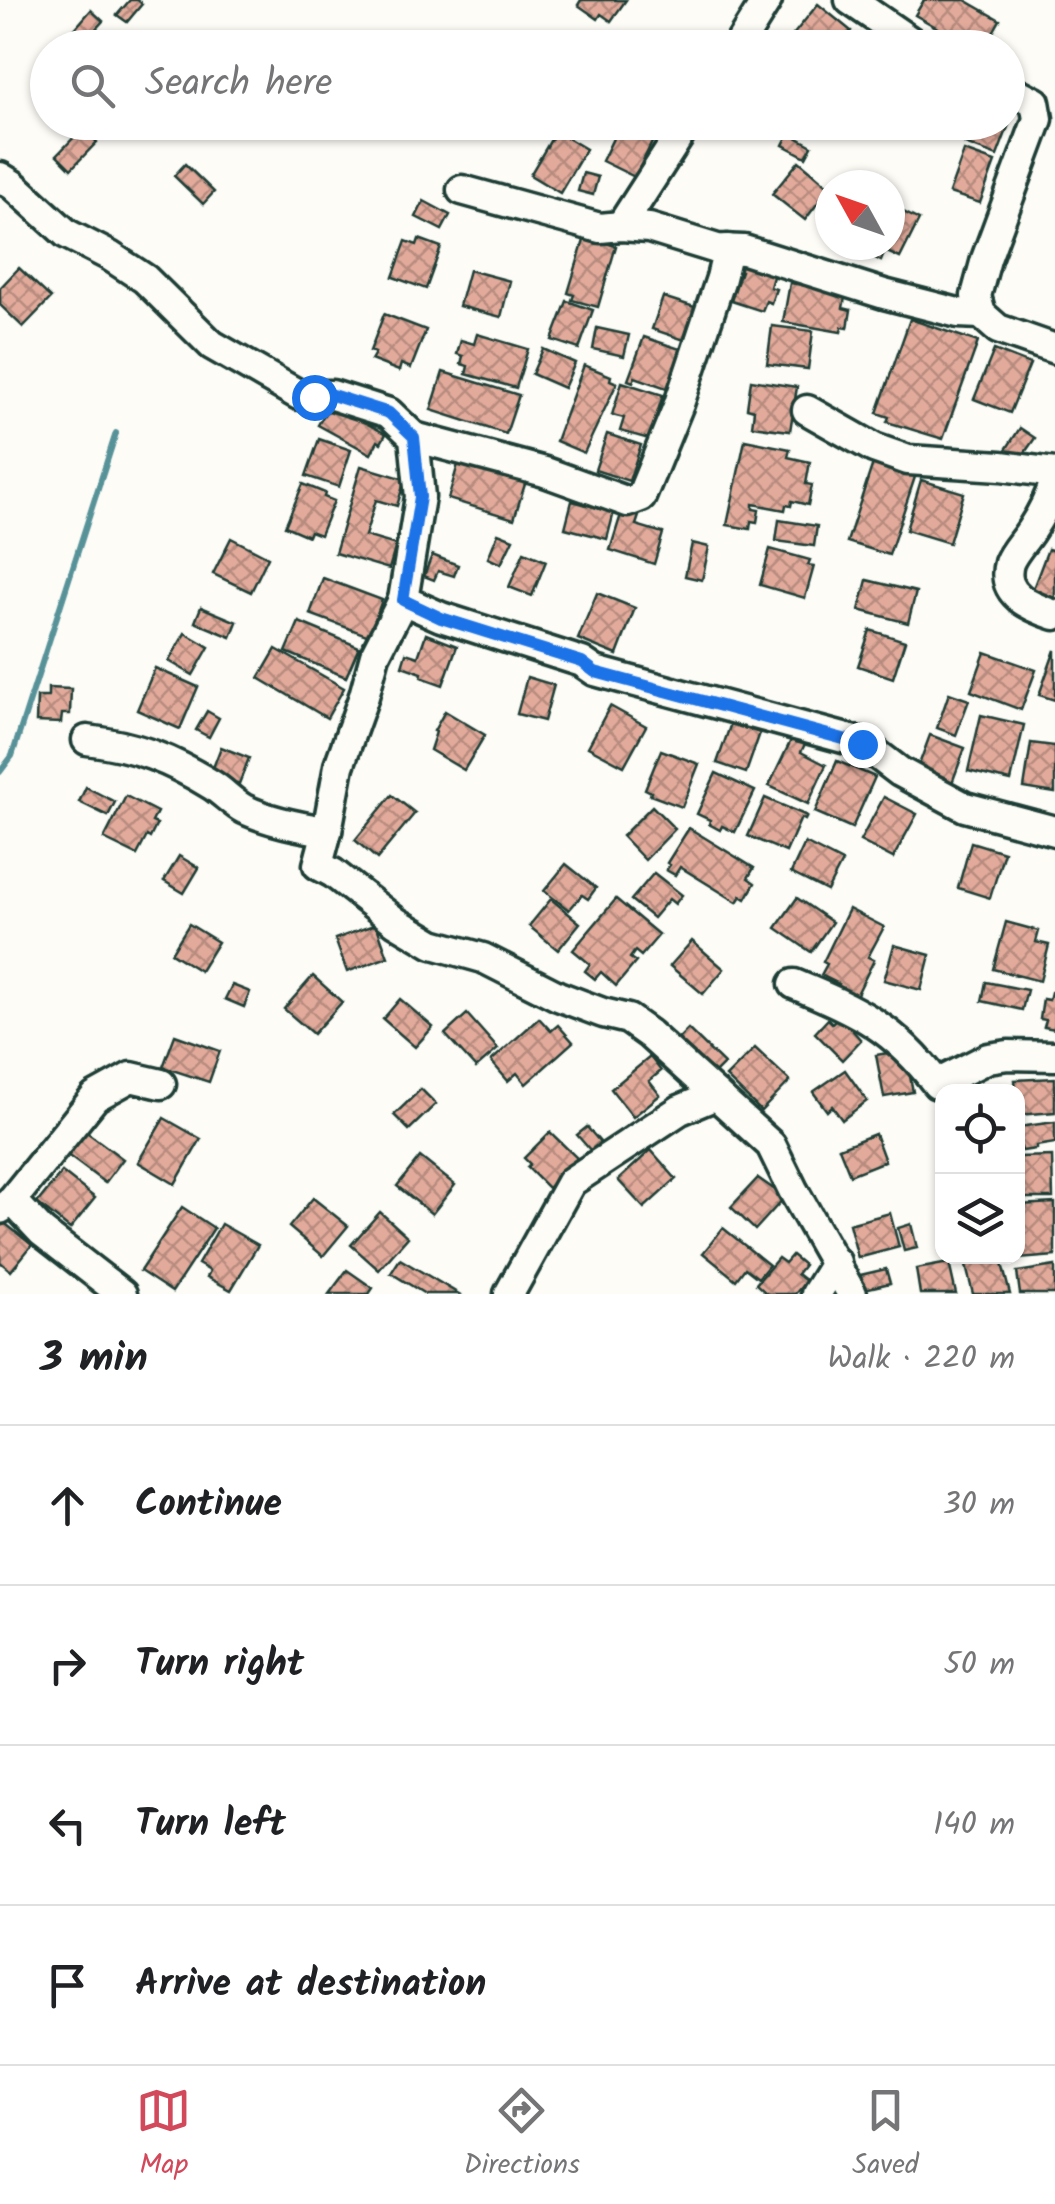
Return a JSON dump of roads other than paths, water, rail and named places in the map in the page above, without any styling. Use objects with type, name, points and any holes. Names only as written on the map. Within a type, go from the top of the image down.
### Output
[{"type":"street","points":[[749,30],[768,0]]},
{"type":"street","points":[[850,0],[894,30]]},
{"type":"street","points":[[1025,97],[1035,102],[1038,119],[976,296],[981,314],[998,329],[1055,349]]},
{"type":"street","points":[[622,226],[677,140]]},
{"type":"street","points":[[0,177],[67,234],[145,279],[212,345],[299,395],[332,395],[389,413],[414,437],[545,472],[628,502],[642,498],[679,404],[728,249]]},
{"type":"street","points":[[462,190],[600,228],[649,228],[717,249],[744,250],[884,294],[958,313],[981,314]]},
{"type":"street","points":[[808,410],[874,448],[908,460],[1000,466],[1055,477],[1032,529],[1009,562],[1008,580],[1015,596],[1055,616]]},
{"type":"street","points":[[414,437],[420,497],[403,600],[375,655],[339,766],[318,865],[433,944],[483,958],[558,996],[628,1020],[674,1054],[771,1144],[852,1294]]},
{"type":"street","points":[[403,600],[441,618],[582,662],[595,672],[862,744],[900,772],[965,808],[1055,831]]},
{"type":"street","points":[[87,740],[153,753],[202,778],[241,808],[297,827],[327,832]]},
{"type":"street","points":[[794,984],[877,1024],[915,1056],[936,1084],[988,1058],[1055,1056]]},
{"type":"street","points":[[122,1294],[6,1205],[95,1097],[131,1077],[161,1084]]},
{"type":"street","points":[[510,1294],[571,1182],[680,1110],[716,1096]]},
{"type":"street","points":[[816,1294],[836,1262]]},
{"type":"waterway","points":[[0,772],[12,756],[116,433]]}]
